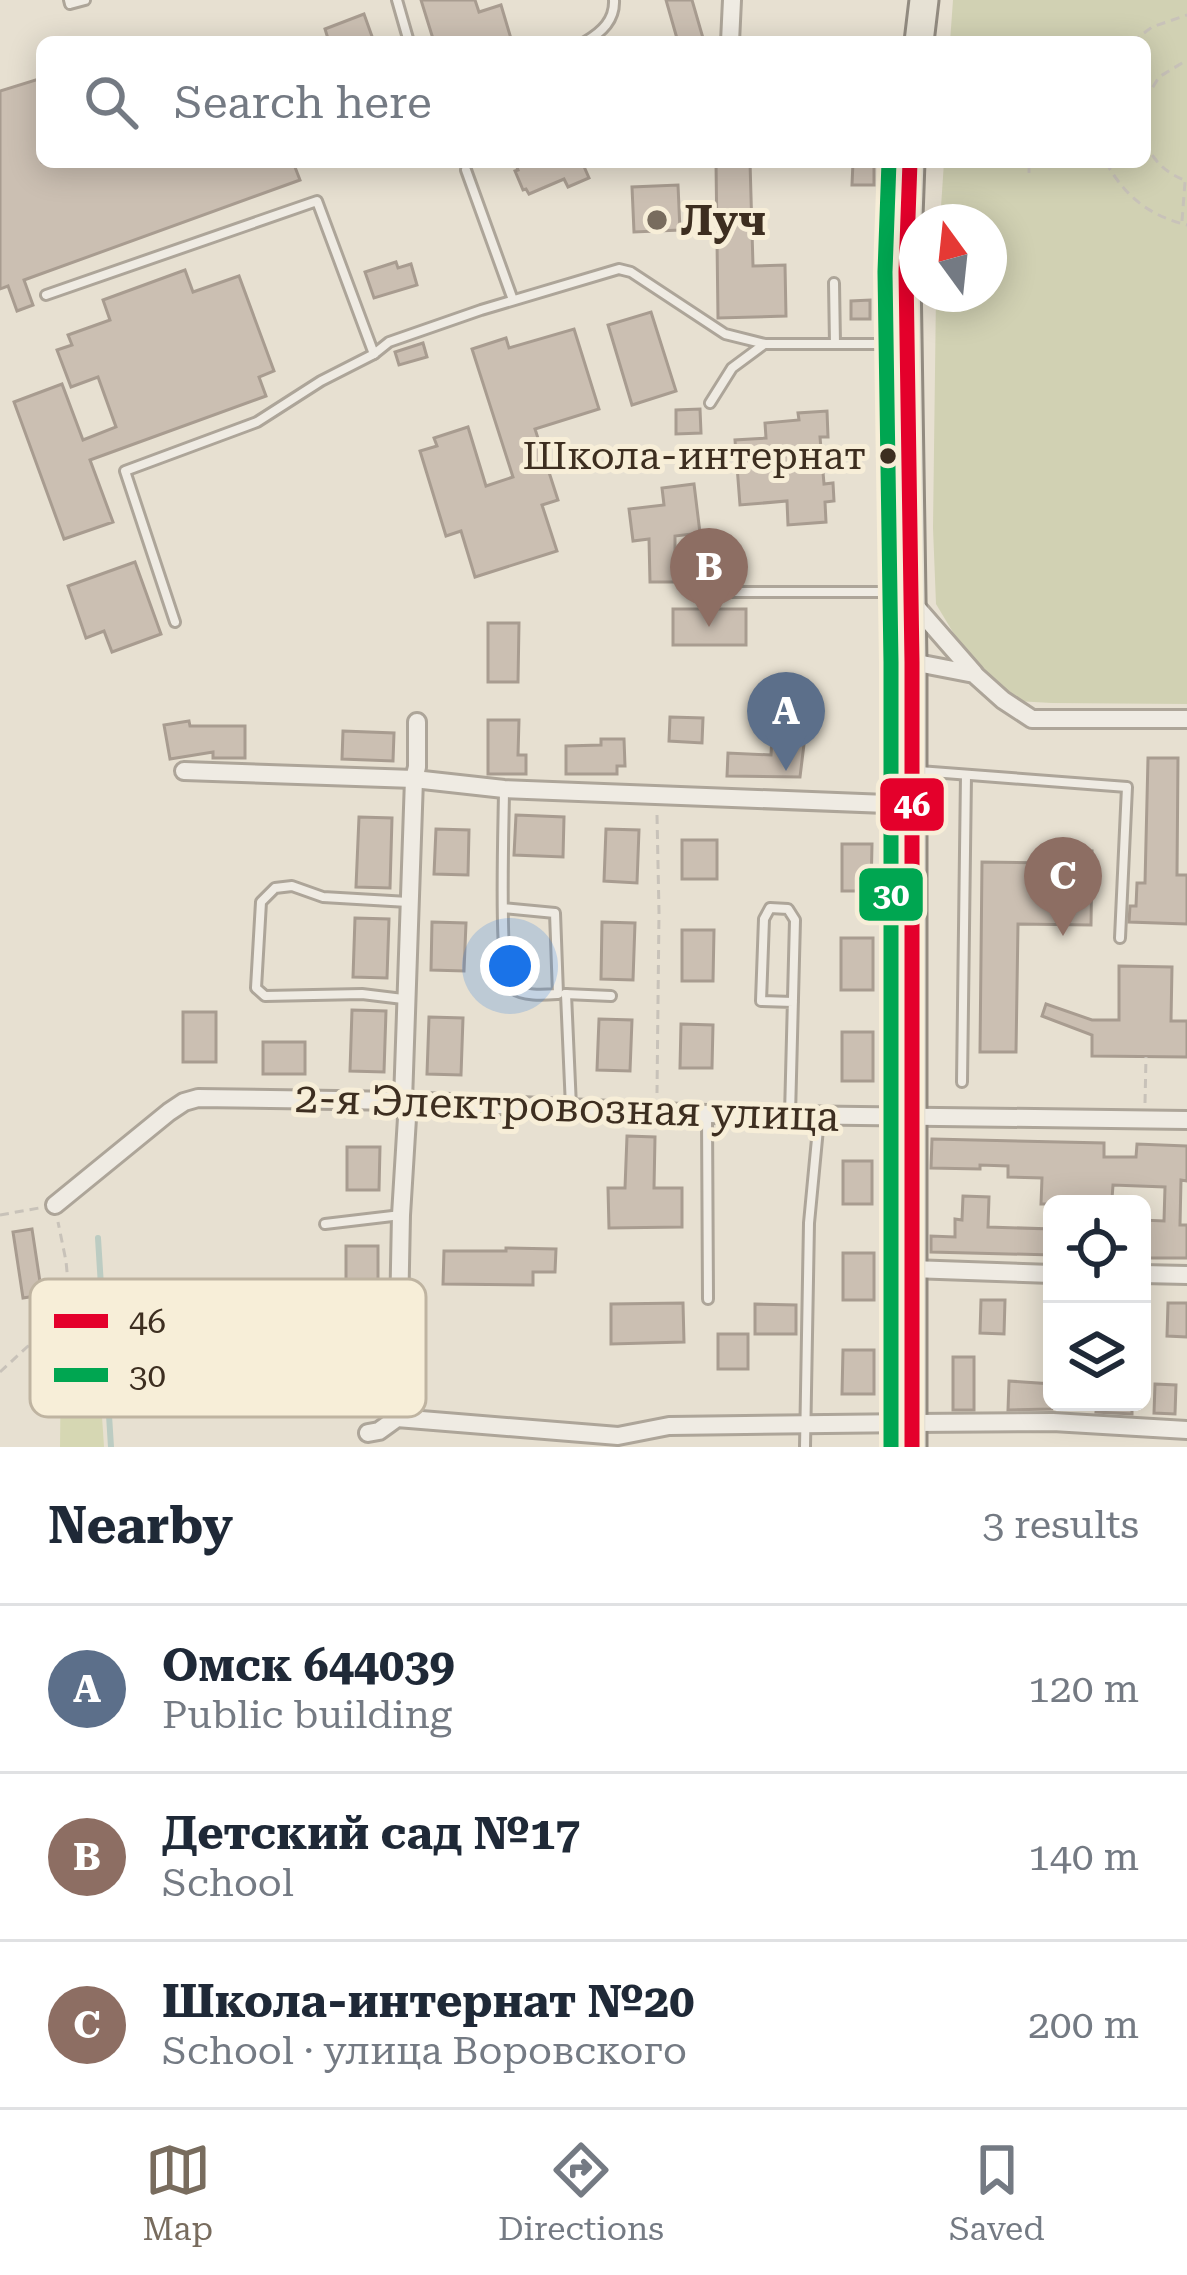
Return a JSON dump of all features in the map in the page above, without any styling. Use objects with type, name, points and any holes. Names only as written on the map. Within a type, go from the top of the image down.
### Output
[{"type":"main road","points":[[921,36],[924,0]]},
{"type":"main road","points":[[910,168],[912,1435]]},
{"type":"street","points":[[730,36],[732,0]]},
{"type":"street","points":[[911,597],[974,674],[1031,718],[1187,719]]},
{"type":"street","points":[[912,662],[974,674]]},
{"type":"street","points":[[400,1279],[417,722]]},
{"type":"street","points":[[184,771],[912,805]]},
{"type":"street","name":"2-я Электровозная улица","points":[[55,1205],[184,1102],[219,1097],[819,1117],[1187,1120]]},
{"type":"street","points":[[911,1269],[1043,1274]]},
{"type":"street","points":[[1151,1274],[1187,1275]]},
{"type":"street","points":[[376,1437],[397,1418],[618,1441],[669,1426],[805,1425],[912,1435],[1053,1423],[1187,1430]]},
{"type":"lane","points":[[69,0],[70,4],[85,0]]},
{"type":"lane","points":[[397,0],[407,36]]},
{"type":"lane","points":[[594,36],[606,28],[614,0]]},
{"type":"lane","points":[[466,170],[513,300]]},
{"type":"lane","points":[[46,295],[317,201],[374,354]]},
{"type":"lane","points":[[175,622],[125,471],[257,422],[389,342],[619,269],[631,272],[725,334],[765,344],[907,344]]},
{"type":"lane","points":[[834,283],[836,344]]},
{"type":"lane","points":[[710,403],[732,368],[765,344]]},
{"type":"lane","points":[[732,592],[911,597]]},
{"type":"lane","points":[[912,771],[1127,787],[1120,938]]},
{"type":"lane","points":[[962,1082],[966,775]]},
{"type":"lane","points":[[504,789],[505,974],[511,987],[521,992],[611,996]]},
{"type":"lane","points":[[406,999],[362,994],[265,996],[256,988],[254,975],[261,902],[275,888],[292,886],[323,897],[410,902]]},
{"type":"lane","points":[[503,908],[555,913],[572,1110]]},
{"type":"lane","points":[[790,1116],[793,1002],[795,920],[788,909],[770,908],[764,919],[761,1001],[793,1002]]},
{"type":"lane","points":[[707,1114],[708,1299]]},
{"type":"lane","points":[[805,1447],[808,1223],[819,1117]]},
{"type":"lane","points":[[325,1224],[401,1215]]},
{"type":"path","points":[[1140,36],[1187,15]]},
{"type":"path","points":[[1151,90],[1166,70],[1187,61]]},
{"type":"path","points":[[1109,168],[1138,203],[1184,225],[1186,181],[1158,164],[1151,152]]},
{"type":"path","points":[[1029,168],[1029,173]]},
{"type":"path","points":[[657,795],[657,1113]]},
{"type":"path","points":[[1145,1119],[1146,1057]]},
{"type":"path","points":[[0,1216],[55,1205],[68,1279]]},
{"type":"path","points":[[0,1372],[30,1345]]},
{"type":"green space","points":[[953,0],[1187,0],[1187,704],[1015,701],[957,639],[936,604],[936,312],[1007,312],[1007,204],[941,204],[944,168],[1151,168],[1151,36],[950,36]]},
{"type":"green space","points":[[60,1417],[102,1417],[104,1447],[60,1447]]},
{"type":"building","points":[[421,0],[475,0],[479,12],[501,5],[510,36],[432,36]]},
{"type":"building","points":[[666,0],[692,0],[702,36],[676,36]]},
{"type":"building","points":[[364,14],[372,36],[327,36],[325,29]]},
{"type":"building","points":[[36,80],[36,168],[295,168],[300,180],[24,280],[33,305],[17,311],[8,286],[0,289],[0,91]]},
{"type":"building","points":[[585,168],[589,178],[568,187],[564,179],[529,194],[523,190],[518,170]]},
{"type":"building","points":[[716,168],[750,168],[753,266],[785,265],[786,316],[718,318]]},
{"type":"building","points":[[853,168],[874,168],[874,185],[852,185]]},
{"type":"building","points":[[678,185],[680,230],[634,232],[632,187]]},
{"type":"building","points":[[396,262],[398,268],[411,264],[417,285],[374,298],[365,272]]},
{"type":"building","points":[[185,270],[193,292],[239,276],[274,371],[259,377],[266,396],[90,460],[113,522],[64,539],[14,402],[62,384],[83,440],[116,427],[98,377],[71,387],[57,350],[72,345],[68,335],[110,320],[103,300]]},
{"type":"building","points":[[870,300],[870,319],[851,319],[851,301]]},
{"type":"building","points":[[651,312],[676,391],[632,405],[608,325]]},
{"type":"building","points":[[574,329],[599,409],[535,429],[558,500],[542,505],[557,551],[475,577],[461,531],[446,536],[420,451],[437,446],[434,438],[468,427],[486,486],[513,477],[472,349],[506,338],[509,348]]},
{"type":"building","points":[[423,343],[427,357],[399,365],[395,352]]},
{"type":"building","points":[[700,409],[701,433],[676,434],[676,410]]},
{"type":"building","points":[[827,411],[828,437],[820,437],[824,484],[833,483],[834,501],[825,502],[826,522],[788,525],[787,501],[740,505],[735,440],[766,438],[765,423]]},
{"type":"building","points":[[694,484],[700,533],[675,536],[675,582],[650,582],[649,539],[633,541],[629,509],[664,505],[662,488]]},
{"type":"building","points":[[135,562],[161,634],[112,652],[104,631],[86,638],[68,586]]},
{"type":"building","points":[[673,609],[746,609],[746,645],[673,645]]},
{"type":"building","points":[[488,623],[519,623],[518,682],[488,682]]},
{"type":"building","points":[[670,717],[703,718],[702,743],[669,741]]},
{"type":"building","points":[[488,720],[519,720],[518,755],[526,755],[526,774],[488,774]]},
{"type":"building","points":[[189,721],[190,726],[245,726],[245,758],[213,758],[213,752],[170,759],[164,725]]},
{"type":"building","points":[[343,731],[394,733],[393,761],[342,759]]},
{"type":"building","points":[[772,735],[805,736],[800,777],[727,776],[728,753],[771,755]]},
{"type":"building","points":[[601,739],[624,739],[625,766],[617,766],[617,774],[566,774],[566,746],[601,745]]},
{"type":"building","points":[[1148,758],[1178,758],[1177,875],[1187,875],[1187,924],[1129,922],[1130,906],[1136,906],[1137,883],[1145,883]]},
{"type":"building","points":[[516,815],[564,817],[563,857],[514,855]]},
{"type":"building","points":[[359,817],[392,818],[390,888],[356,887]]},
{"type":"building","points":[[436,829],[469,830],[468,875],[434,874]]},
{"type":"building","points":[[606,829],[639,830],[637,883],[604,881]]},
{"type":"building","points":[[682,840],[717,840],[717,879],[682,879]]},
{"type":"building","points":[[842,844],[872,844],[871,891],[842,891]]},
{"type":"building","points":[[1045,850],[1092,851],[1091,925],[1018,924],[1016,1052],[980,1052],[982,862],[1045,863]]},
{"type":"building","points":[[355,918],[389,919],[387,978],[353,977]]},
{"type":"building","points":[[432,922],[466,923],[464,971],[431,970]]},
{"type":"building","points":[[602,922],[635,923],[633,980],[601,979]]},
{"type":"building","points":[[682,930],[714,930],[713,981],[682,981]]},
{"type":"building","points":[[841,938],[873,938],[873,990],[841,990]]},
{"type":"building","points":[[1119,966],[1172,967],[1171,1021],[1187,1021],[1187,1057],[1092,1056],[1092,1035],[1042,1016],[1046,1004],[1092,1020],[1119,1020]]},
{"type":"building","points":[[352,1010],[386,1011],[384,1072],[350,1071]]},
{"type":"building","points":[[183,1012],[216,1012],[216,1062],[183,1062]]},
{"type":"building","points":[[429,1017],[463,1018],[461,1075],[427,1074]]},
{"type":"building","points":[[599,1019],[632,1020],[630,1071],[597,1070]]},
{"type":"building","points":[[681,1024],[713,1025],[712,1068],[680,1068]]},
{"type":"building","points":[[842,1032],[873,1032],[873,1081],[842,1081]]},
{"type":"building","points":[[263,1042],[305,1042],[305,1074],[263,1074]]},
{"type":"building","points":[[627,1136],[655,1137],[654,1188],[682,1188],[682,1227],[609,1228],[608,1188],[625,1188]]},
{"type":"building","points":[[932,1139],[1104,1143],[1104,1157],[1136,1157],[1137,1144],[1187,1146],[1180,1225],[1187,1225],[1187,1258],[1151,1258],[1151,1220],[1164,1221],[1165,1187],[1113,1185],[1112,1195],[1043,1195],[1041,1204],[1042,1178],[1008,1177],[1008,1166],[931,1168]]},
{"type":"building","points":[[347,1147],[380,1147],[379,1190],[347,1190]]},
{"type":"building","points":[[843,1161],[872,1161],[872,1204],[843,1204]]},
{"type":"building","points":[[963,1196],[989,1197],[988,1227],[1043,1229],[1043,1255],[931,1252],[931,1236],[955,1237],[955,1219],[962,1220]]},
{"type":"building","points":[[32,1229],[40,1279],[30,1279],[30,1297],[23,1298],[13,1232]]},
{"type":"building","points":[[346,1246],[378,1246],[378,1279],[346,1279]]},
{"type":"building","points":[[556,1249],[555,1272],[533,1272],[533,1285],[443,1284],[444,1251]]},
{"type":"building","points":[[843,1253],[874,1253],[874,1300],[843,1300]]},
{"type":"building","points":[[981,1300],[1005,1300],[1004,1334],[980,1333]]},
{"type":"building","points":[[683,1303],[684,1342],[611,1344],[611,1304]]},
{"type":"building","points":[[1168,1303],[1187,1303],[1187,1337],[1167,1336]]},
{"type":"building","points":[[755,1304],[796,1305],[796,1334],[755,1334]]},
{"type":"building","points":[[718,1334],[748,1334],[748,1369],[718,1369]]},
{"type":"building","points":[[843,1350],[874,1350],[874,1394],[842,1394]]},
{"type":"building","points":[[953,1357],[974,1357],[974,1410],[953,1410]]},
{"type":"building","points":[[1009,1381],[1043,1383],[1043,1409],[1008,1410]]},
{"type":"building","points":[[1155,1384],[1176,1385],[1175,1414],[1154,1413]]},
{"type":"waterway","points":[[98,1238],[101,1279]]},
{"type":"waterway","points":[[109,1417],[111,1447]]},
{"type":"transit line","name":"30","points":[[889,168],[885,272],[891,662],[891,1447]]},
{"type":"transit line","name":"46","points":[[910,168],[906,272],[912,662],[912,1447]]},
{"type":"place","name":"Луч","points":[[657,220]]},
{"type":"place","name":"Школа-интернат","points":[[888,456]]},
{"type":"place","name":"Детский сад №17","points":[[709,627]]},
{"type":"place","name":"Омск 644039","points":[[786,771]]},
{"type":"place","name":"Школа-интернат №20","points":[[1063,936]]}]
